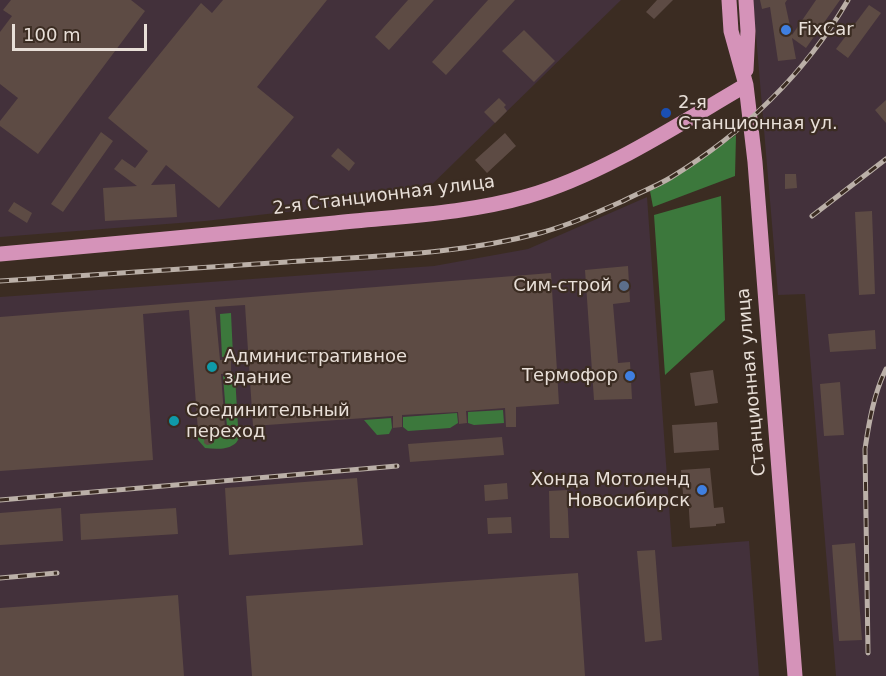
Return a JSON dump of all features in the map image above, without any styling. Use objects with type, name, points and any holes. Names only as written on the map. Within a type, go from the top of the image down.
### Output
[{"type":"main road","name":"Станционная улица","points":[[729,0],[731,31],[746,85]]},
{"type":"main road","name":"Станционная улица","points":[[746,0],[748,32],[746,85],[755,168],[795,676]]},
{"type":"main road","name":"2-я Станционная улица","points":[[0,254],[187,238],[477,208],[529,196],[590,172],[635,149],[746,85]]},
{"type":"shaded area","points":[[0,0],[621,0],[419,197],[205,221],[0,237]]},
{"type":"shaded area","points":[[753,0],[886,0],[886,676],[836,676],[805,294],[778,295]]},
{"type":"shaded area","points":[[647,197],[672,547],[749,541],[759,676],[0,676],[0,297],[434,266],[528,249]]},
{"type":"green space","points":[[736,135],[735,176],[653,207],[650,191],[668,182]]},
{"type":"green space","points":[[721,196],[725,320],[665,375],[654,215]]},
{"type":"green space","points":[[231,313],[233,356],[222,357],[220,314]]},
{"type":"green space","points":[[235,375],[238,426],[227,427],[223,376]]},
{"type":"green space","points":[[503,410],[504,423],[474,425],[468,423],[468,412]]},
{"type":"green space","points":[[457,413],[458,423],[450,428],[408,431],[403,427],[403,417]]},
{"type":"green space","points":[[391,418],[392,428],[389,434],[377,435],[364,420]]},
{"type":"green space","points":[[240,430],[237,442],[228,447],[205,448],[198,440],[198,434]]},
{"type":"building","points":[[11,0],[131,0],[145,11],[38,154],[0,126],[0,121],[18,98],[0,84],[0,32],[12,16],[3,10]]},
{"type":"building","points":[[223,0],[327,0],[257,87],[294,117],[219,208],[166,165],[151,185],[175,184],[177,217],[105,221],[103,188],[137,186],[114,169],[122,159],[135,168],[148,151],[108,118],[201,3],[212,13]]},
{"type":"building","points":[[408,0],[434,0],[389,50],[375,37]]},
{"type":"building","points":[[488,0],[515,0],[446,75],[432,62]]},
{"type":"building","points":[[657,0],[673,0],[654,19],[646,12]]},
{"type":"building","points":[[760,0],[787,0],[785,3],[792,35],[816,0],[840,0],[806,48],[792,38],[796,59],[778,61],[770,7],[762,9]]},
{"type":"building","points":[[869,5],[881,13],[848,58],[836,49]]},
{"type":"building","points":[[524,30],[555,61],[534,82],[502,51]]},
{"type":"building","points":[[499,98],[506,105],[504,107],[507,111],[495,123],[484,112]]},
{"type":"building","points":[[886,100],[886,123],[875,110]]},
{"type":"building","points":[[101,132],[113,141],[63,212],[51,204]]},
{"type":"building","points":[[505,133],[516,146],[487,173],[475,160]]},
{"type":"building","points":[[338,148],[355,163],[349,171],[331,156]]},
{"type":"building","points":[[785,174],[796,174],[797,188],[785,189]]},
{"type":"building","points":[[14,202],[32,213],[27,223],[8,211]]},
{"type":"building","points":[[872,211],[875,294],[859,295],[855,212]]},
{"type":"building","points":[[628,266],[630,302],[613,304],[618,363],[630,362],[632,399],[594,400],[585,270]]},
{"type":"building","points":[[551,273],[559,404],[516,407],[516,427],[506,427],[505,408],[466,411],[467,423],[459,424],[458,412],[402,415],[402,427],[393,428],[393,416],[253,426],[245,305],[215,307],[220,360],[231,359],[231,373],[221,374],[225,428],[213,429],[215,439],[212,444],[204,443],[205,430],[198,431],[189,310],[143,314],[153,460],[0,471],[0,317]]},
{"type":"building","points":[[875,330],[876,349],[830,352],[828,334]]},
{"type":"building","points":[[713,370],[718,403],[695,406],[690,373]]},
{"type":"building","points":[[840,382],[844,435],[824,436],[820,384]]},
{"type":"building","points":[[717,422],[719,450],[674,453],[672,425]]},
{"type":"building","points":[[502,437],[504,455],[410,462],[408,444]]},
{"type":"building","points":[[710,468],[714,508],[723,507],[725,523],[690,528],[688,494],[683,494],[681,470]]},
{"type":"building","points":[[357,478],[363,545],[229,555],[225,488]]},
{"type":"building","points":[[507,483],[508,499],[485,501],[484,485]]},
{"type":"building","points":[[567,490],[569,538],[550,538],[549,491]]},
{"type":"building","points":[[61,508],[63,541],[0,545],[0,513]]},
{"type":"building","points":[[176,508],[178,534],[81,540],[80,514]]},
{"type":"building","points":[[511,517],[512,533],[488,534],[487,518]]},
{"type":"building","points":[[855,543],[862,640],[839,641],[832,545]]},
{"type":"building","points":[[655,550],[662,640],[645,642],[637,551]]},
{"type":"building","points":[[578,573],[585,676],[252,676],[246,596]]},
{"type":"building","points":[[178,595],[184,676],[0,676],[0,608]]},
{"type":"railway","points":[[0,281],[414,253],[478,246],[540,233],[582,219],[613,205],[664,181],[697,161],[747,122],[792,77],[831,27],[848,0]]},
{"type":"railway","points":[[812,216],[886,159]]},
{"type":"railway","points":[[868,653],[865,449],[875,398],[886,369]]},
{"type":"railway","points":[[0,500],[397,466]]},
{"type":"railway","points":[[0,578],[57,573]]},
{"type":"place","name":"FixCar","points":[[786,30]]},
{"type":"place","name":"2-я Станционная ул.","points":[[666,113]]},
{"type":"place","name":"Сим-строй","points":[[624,286]]},
{"type":"place","name":"Административное здание","points":[[212,367]]},
{"type":"place","name":"Термофор","points":[[630,376]]},
{"type":"place","name":"Соединительный переход","points":[[174,421]]},
{"type":"place","name":"Хонда Мотоленд Новосибирск","points":[[702,490]]}]
